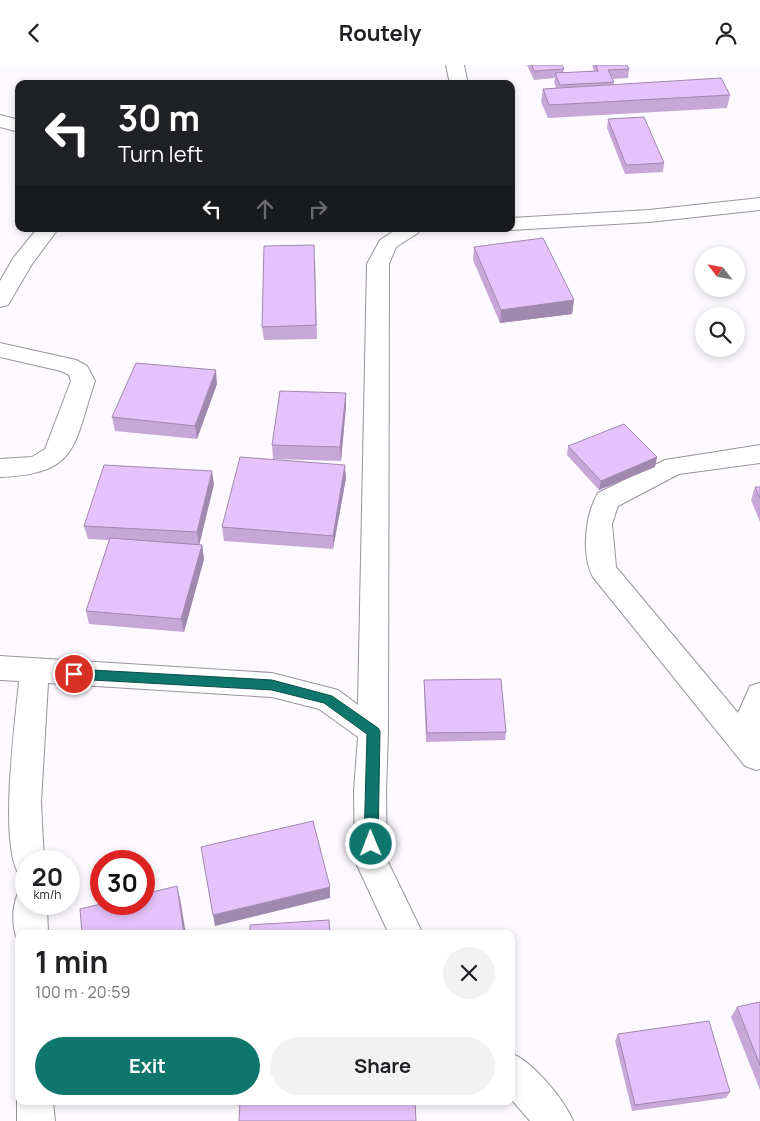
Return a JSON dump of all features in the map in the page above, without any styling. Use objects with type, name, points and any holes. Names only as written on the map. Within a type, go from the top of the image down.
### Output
[{"type":"street","points":[[455,65],[458,80]]},
{"type":"street","points":[[0,121],[15,125]]},
{"type":"street","points":[[516,221],[649,216],[760,204]]},
{"type":"street","points":[[0,300],[22,262],[46,232]]},
{"type":"street","points":[[404,930],[371,861],[370,791],[373,731],[378,264],[387,244],[406,232]]},
{"type":"street","points":[[0,350],[68,365],[79,371],[84,381],[59,449],[53,458],[38,465],[0,468]]},
{"type":"street","points":[[756,757],[603,570],[599,524],[608,500],[674,466],[760,454]]},
{"type":"street","points":[[0,668],[34,672],[272,685],[328,699],[373,731]]},
{"type":"street","points":[[27,850],[25,803],[34,672]]},
{"type":"street","points":[[756,757],[750,734],[751,720],[760,695]]},
{"type":"street","points":[[30,915],[31,930]]},
{"type":"street","points":[[515,1076],[554,1121]]},
{"type":"street","points":[[35,1105],[36,1121]]},
{"type":"building","points":[[532,65],[562,65],[564,69],[534,71]]},
{"type":"building","points":[[596,65],[627,65],[629,69],[608,70],[614,82],[560,85],[555,73],[598,71]]},
{"type":"building","points":[[721,78],[730,95],[549,105],[543,89]]},
{"type":"building","points":[[644,117],[664,163],[626,165],[608,119]]},
{"type":"building","points":[[543,238],[574,300],[501,310],[474,247]]},
{"type":"building","points":[[314,245],[316,325],[262,327],[264,246]]},
{"type":"building","points":[[136,363],[216,370],[195,426],[112,417]]},
{"type":"building","points":[[280,391],[346,393],[340,447],[272,445]]},
{"type":"building","points":[[624,424],[657,457],[601,481],[568,446]]},
{"type":"building","points":[[240,457],[345,465],[333,536],[222,527]]},
{"type":"building","points":[[104,465],[212,471],[197,532],[84,526]]},
{"type":"building","points":[[755,487],[760,487],[760,498]]},
{"type":"building","points":[[110,538],[202,545],[181,619],[86,611]]},
{"type":"building","points":[[501,679],[506,732],[427,733],[424,680]]},
{"type":"building","points":[[313,821],[330,887],[213,915],[201,847]]},
{"type":"building","points":[[177,886],[183,930],[82,930],[80,909],[90,907],[90,915],[155,915],[155,891]]},
{"type":"building","points":[[329,920],[330,930],[250,930],[250,925]]},
{"type":"building","points":[[760,1002],[760,1065],[737,1007]]},
{"type":"building","points":[[709,1021],[730,1092],[635,1105],[618,1034]]},
{"type":"building","points":[[240,1105],[415,1105],[416,1121],[239,1121]]},
{"type":"route","points":[[74,674],[272,685],[328,699],[373,731],[370,791],[371,844]]}]
